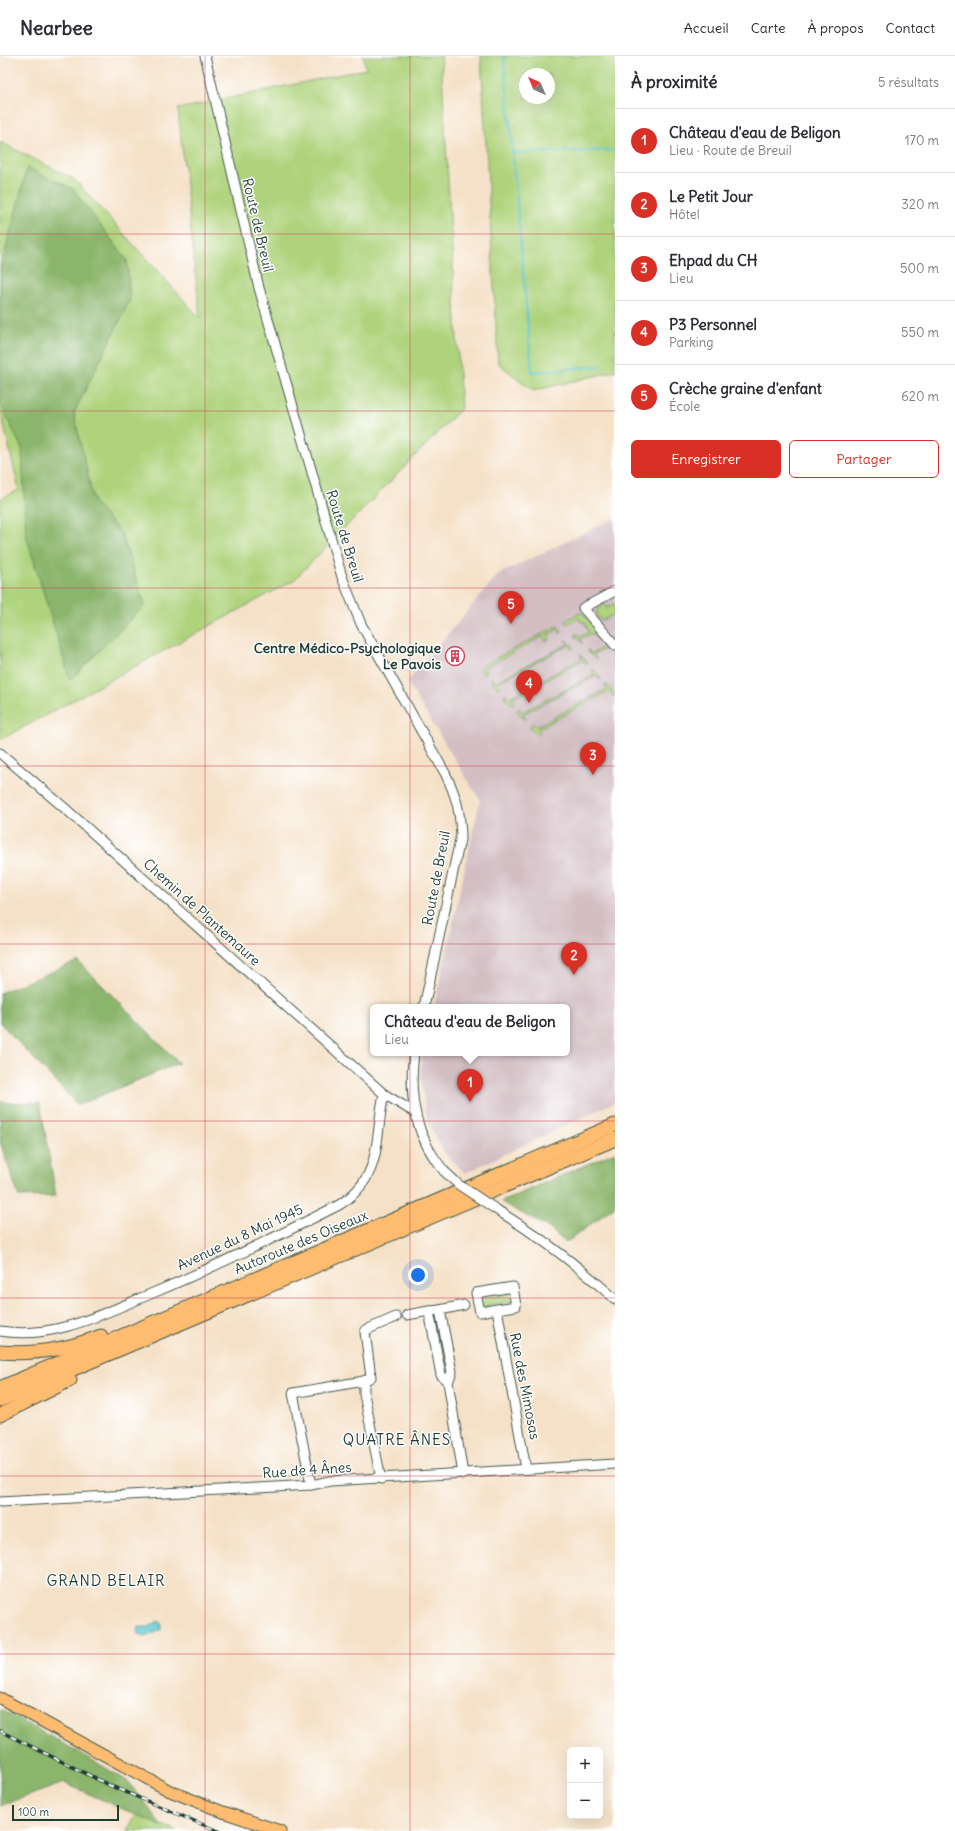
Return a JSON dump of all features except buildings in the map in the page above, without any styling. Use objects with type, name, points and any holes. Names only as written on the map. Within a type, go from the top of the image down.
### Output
[{"type":"highway","name":"Autoroute des Oiseaux","points":[[0,1388],[615,1125]]},
{"type":"highway","name":"Autoroute des Oiseaux","points":[[0,1400],[193,1320],[615,1139]]},
{"type":"highway","points":[[0,1352],[31,1353],[72,1346],[236,1287]]},
{"type":"highway","points":[[0,1414],[193,1320]]},
{"type":"main road","points":[[0,1698],[170,1791],[223,1812],[280,1831]]},
{"type":"street","name":"Route de Breuil","points":[[205,56],[259,288],[342,577],[361,624],[445,773],[455,794],[460,813],[461,835],[425,1004]]},
{"type":"street","points":[[615,591],[583,608],[615,645]]},
{"type":"street","name":"Chemin de Plantemaure","points":[[0,753],[67,810],[384,1094]]},
{"type":"street","points":[[414,1056],[411,1073],[411,1092],[414,1112],[425,1144],[444,1171],[468,1192],[537,1235],[578,1266],[615,1299]]},
{"type":"street","points":[[384,1094],[414,1112]]},
{"type":"street","name":"Avenue du 8 Mai 1945","points":[[0,1331],[38,1332],[73,1325],[212,1268],[339,1205],[350,1198],[368,1178],[377,1149],[380,1112],[384,1094]]},
{"type":"street","points":[[407,1315],[464,1305]]},
{"type":"street","name":"Rue des Mimosas","points":[[497,1309],[526,1469]]},
{"type":"street","points":[[440,1310],[452,1372],[448,1382],[463,1474]]},
{"type":"street","points":[[428,1311],[441,1375],[448,1382]]},
{"type":"street","points":[[311,1484],[293,1393],[364,1381],[371,1376],[365,1332],[366,1330],[396,1317]]},
{"type":"street","points":[[364,1381],[364,1394],[380,1479]]},
{"type":"street","name":"Rue de 4 Ânes","points":[[0,1502],[311,1484],[330,1481],[615,1464]]},
{"type":"shaded area","points":[[615,518],[615,1102],[465,1173],[445,1154],[427,1121],[420,1069],[422,1056],[570,1056],[570,1004],[435,1004],[480,800],[407,682],[499,574]]},
{"type":"green space","points":[[363,56],[441,56],[461,409],[294,580],[0,740],[0,499],[19,490],[0,409],[0,142],[74,179],[200,318],[178,109],[366,69]]},
{"type":"green space","points":[[481,56],[615,56],[615,371],[533,391],[498,363]]},
{"type":"green space","points":[[27,168],[72,188],[127,260],[130,300],[74,413],[94,503],[121,533],[145,605],[70,680],[26,535],[22,449],[0,403],[0,271]]},
{"type":"green space","points":[[615,603],[615,614],[601,621],[596,614],[598,609],[604,604],[607,608]]},
{"type":"green space","points":[[580,613],[583,614],[615,650],[615,657],[612,651],[609,652],[607,648],[594,654],[596,659],[588,652],[588,649],[591,654],[603,647],[598,637],[595,637],[593,633],[580,639],[583,644],[575,636],[577,633],[579,637],[589,632],[584,621],[581,622],[579,618],[567,624],[565,621]]},
{"type":"green space","points":[[557,626],[562,632],[560,633],[558,629],[548,634],[550,639],[546,641],[543,636],[484,668],[486,673],[482,673],[480,668],[483,665]]},
{"type":"green space","points":[[565,639],[573,646],[573,649],[569,645],[498,682],[500,688],[497,688],[491,680],[492,678],[495,682],[568,644]]},
{"type":"green space","points":[[579,654],[588,662],[586,665],[583,660],[512,698],[514,703],[510,703],[504,697],[505,693],[508,698],[582,658]]},
{"type":"green space","points":[[591,670],[594,670],[601,679],[600,680],[597,675],[523,714],[526,719],[524,719],[517,711],[519,708],[522,712],[594,675]]},
{"type":"green space","points":[[605,685],[607,685],[615,695],[612,696],[609,691],[538,729],[540,734],[536,734],[530,727],[533,723],[536,727],[607,689]]},
{"type":"green space","points":[[78,961],[179,1063],[78,1105],[0,1023],[0,993]]},
{"type":"green space","points":[[0,1102],[40,1103],[56,1196],[19,1197],[0,1142]]},
{"type":"green space","points":[[615,1152],[615,1206],[566,1243],[549,1228],[501,1202]]},
{"type":"green space","points":[[510,1294],[511,1300],[509,1302],[483,1306],[481,1299]]},
{"type":"green space","points":[[0,1709],[84,1755],[129,1782],[162,1826],[64,1783],[0,1806]]},
{"type":"green space","points":[[136,1814],[177,1831],[128,1831]]},
{"type":"water","points":[[157,1621],[161,1623],[161,1630],[146,1637],[138,1634],[137,1631],[139,1627],[148,1627]]},
{"type":"waterway","points":[[504,56],[532,372],[600,366]]},
{"type":"waterway","points":[[513,153],[615,150]]},
{"type":"railway","points":[[0,1731],[111,1786],[218,1831]]},
{"type":"place","name":"Crèche graine d'enfant","points":[[511,624]]},
{"type":"place","name":"Centre Médico-Psychologique Le Pavois","points":[[455,656]]},
{"type":"place","name":"P3 Personnel","points":[[529,703]]},
{"type":"place","name":"Ehpad du CH","points":[[593,775]]},
{"type":"place","name":"Le Petit Jour","points":[[574,975]]},
{"type":"place","name":"Château d'eau de Beligon","points":[[470,1102]]},
{"type":"district","name":"QUATRE ÂNES","points":[[397,1439]]},
{"type":"district","name":"GRAND BELAIR","points":[[106,1580]]}]
